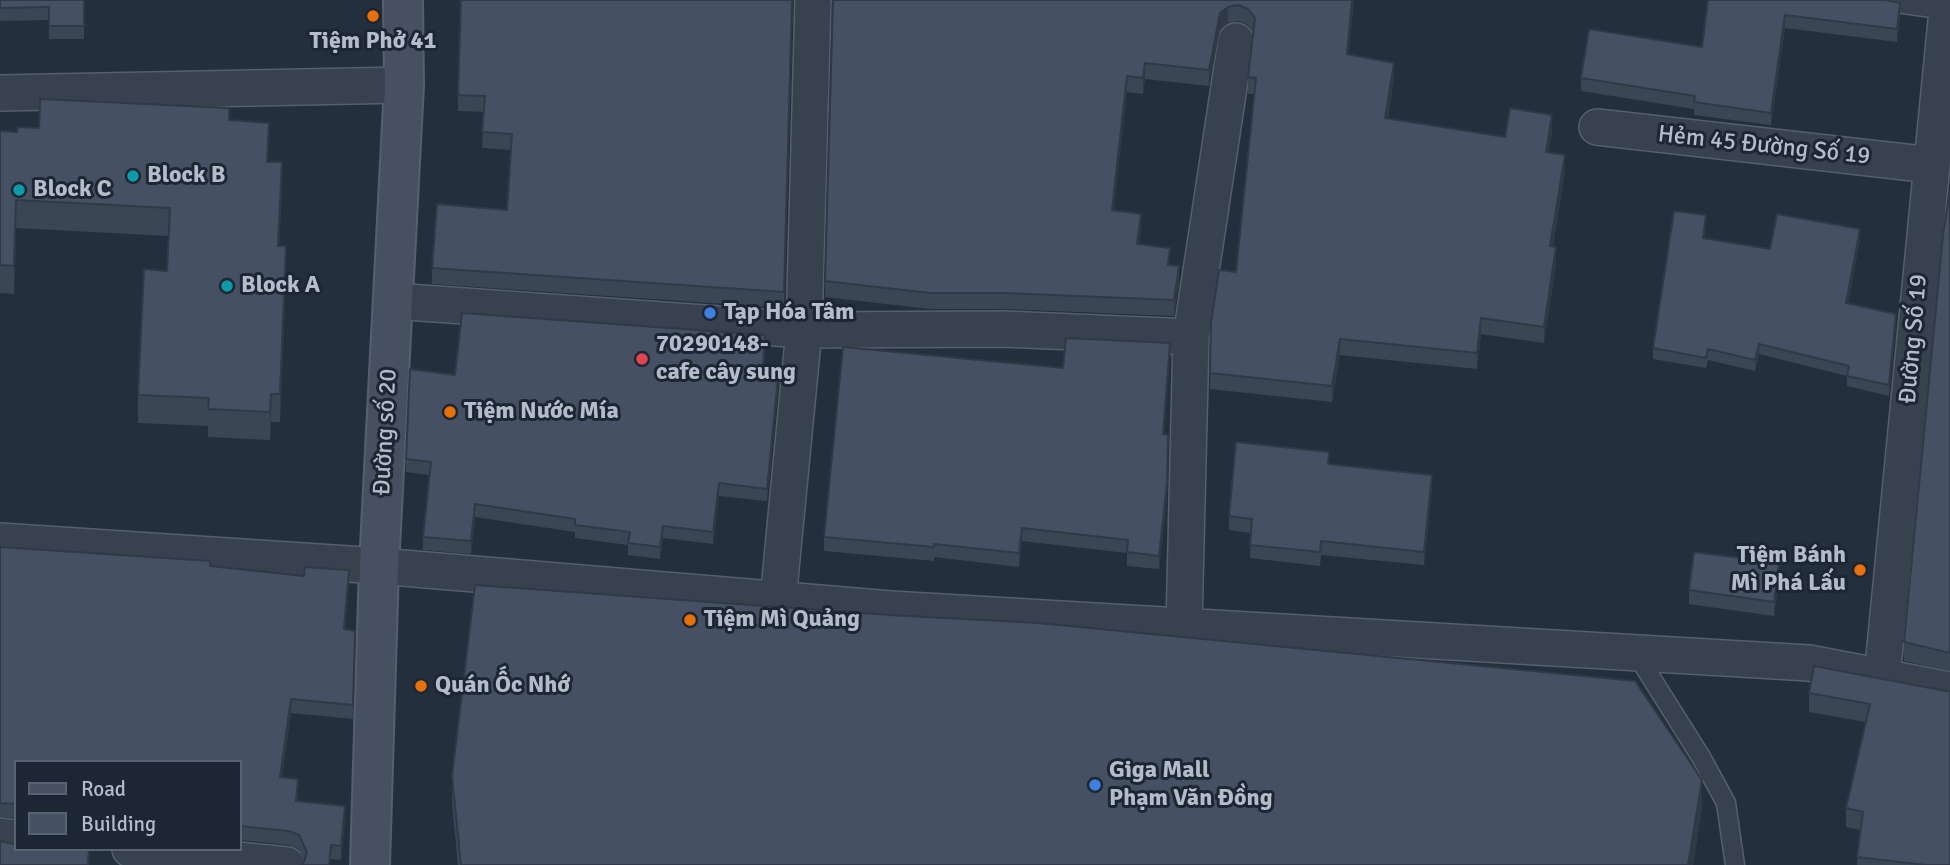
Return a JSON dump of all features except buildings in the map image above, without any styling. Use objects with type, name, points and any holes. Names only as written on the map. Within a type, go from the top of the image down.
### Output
[{"type":"street","name":"Đường số 20","points":[[370,865],[380,566],[404,85],[403,0]]},
{"type":"street","points":[[778,600],[804,330],[813,0]]},
{"type":"street","name":"Đường Số 19","points":[[1882,677],[1948,5]]},
{"type":"street","points":[[1184,626],[1191,337],[1236,41]]},
{"type":"street","points":[[0,93],[404,85]]},
{"type":"street","name":"Hẻm 45 Đường Số 19","points":[[1597,127],[1931,165]]},
{"type":"street","points":[[393,301],[804,330],[1004,329],[1191,337]]},
{"type":"street","points":[[0,541],[380,566],[778,600],[1809,663],[1950,690]]},
{"type":"street","points":[[150,851],[287,865]]},
{"type":"lane","points":[[1874,0],[1948,5]]},
{"type":"lane","points":[[1635,652],[1701,757],[1726,803],[1735,865]]},
{"type":"place","name":"Tiệm Phở 41","points":[[373,16]]},
{"type":"place","name":"Block B","points":[[133,176]]},
{"type":"place","name":"Block C","points":[[19,190]]},
{"type":"place","name":"Block A","points":[[227,286]]},
{"type":"place","name":"Tạp Hóa Tâm","points":[[710,313]]},
{"type":"place","name":"70290148- cafe cây sung","points":[[642,359]]},
{"type":"place","name":"Tiệm Nước Mía","points":[[450,412]]},
{"type":"place","name":"Tiệm Bánh Mì Phá Lấu","points":[[1860,570]]},
{"type":"place","name":"Tiệm Mì Quảng","points":[[690,620]]},
{"type":"place","name":"Quán Ốc Nhớ","points":[[421,686]]},
{"type":"place","name":"Giga Mall Phạm Văn Đồng","points":[[1095,785]]}]
